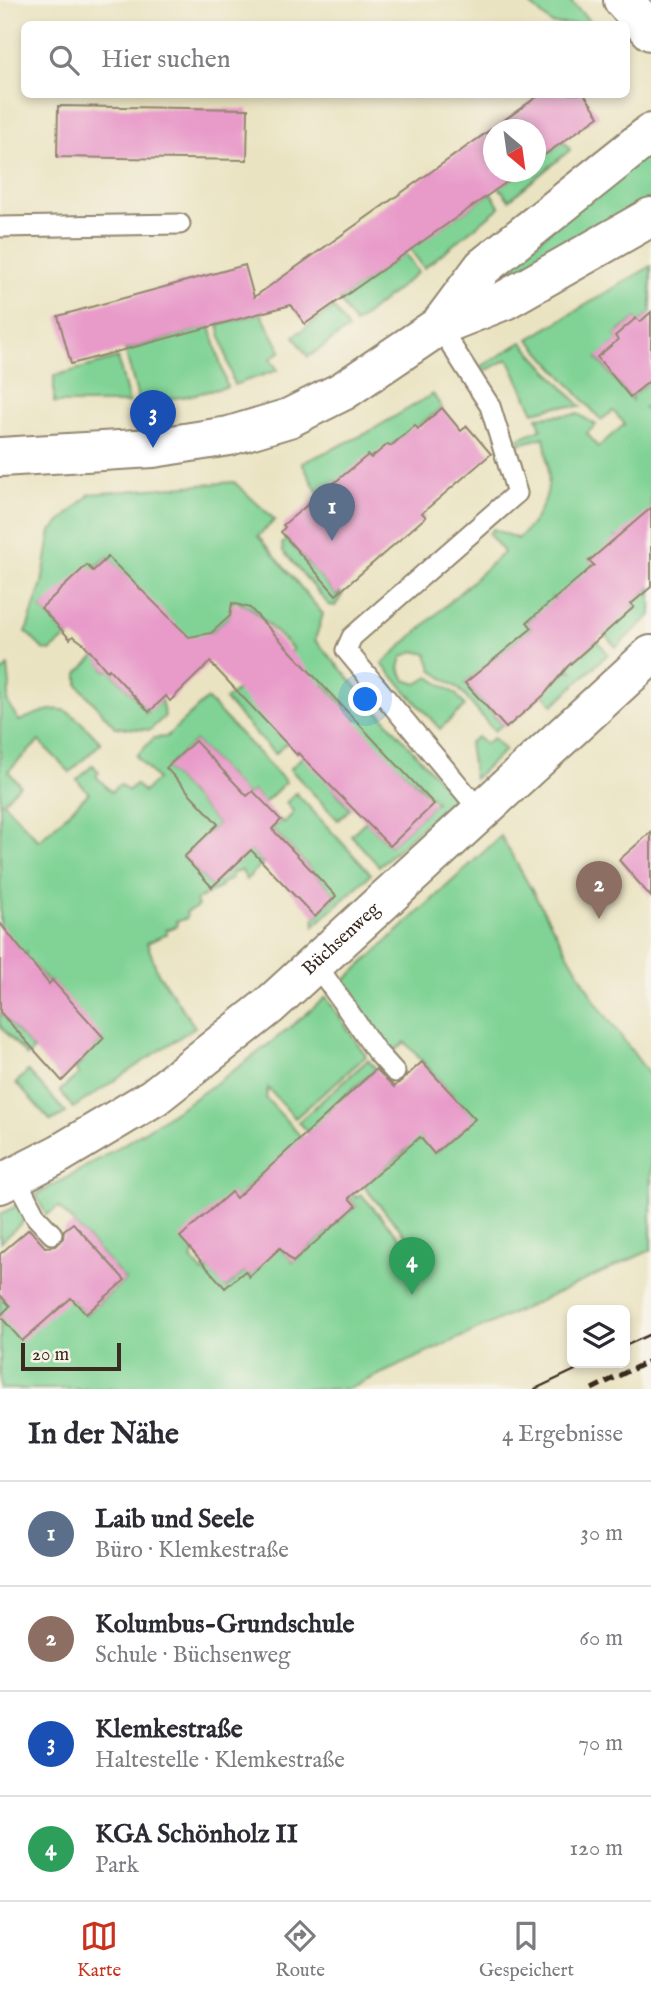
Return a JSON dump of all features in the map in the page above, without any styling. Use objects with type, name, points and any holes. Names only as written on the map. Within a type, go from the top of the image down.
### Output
[{"type":"street","points":[[623,0],[651,31]]},
{"type":"street","points":[[439,327],[483,267],[651,134]]},
{"type":"street","points":[[0,457],[153,448],[229,436],[289,418],[343,391],[439,327],[505,300],[651,217]]},
{"type":"street","name":"Büchsenweg","points":[[8,1180],[154,1097],[316,964],[651,655]]},
{"type":"lane","points":[[0,227],[180,223]]},
{"type":"lane","points":[[439,327],[490,406],[517,493],[352,637],[346,649],[481,813]]},
{"type":"lane","points":[[316,964],[376,1051],[395,1072]]},
{"type":"lane","points":[[8,1180],[52,1234]]},
{"type":"green space","points":[[525,0],[569,0],[590,21],[549,21]]},
{"type":"green space","points":[[564,141],[570,150],[546,170],[546,154]]},
{"type":"green space","points":[[651,148],[651,202],[500,286],[495,275]]},
{"type":"green space","points":[[506,182],[531,182],[509,200],[499,187]]},
{"type":"green space","points":[[491,193],[500,207],[424,268],[410,249]]},
{"type":"green space","points":[[405,253],[418,272],[355,324],[339,300]]},
{"type":"green space","points":[[651,266],[651,312],[640,322],[636,318],[615,335],[618,340],[597,358],[632,400],[632,396],[651,380],[651,402],[644,408],[651,413],[651,511],[621,538],[616,537],[619,541],[590,560],[595,567],[558,600],[553,598],[556,602],[527,621],[532,628],[465,683],[502,725],[494,731],[459,689],[433,671],[427,654],[414,651],[402,657],[399,668],[405,680],[417,684],[429,677],[456,694],[465,706],[440,729],[382,664],[504,552],[489,534],[493,529],[518,539],[538,515],[544,503],[549,480],[544,437],[520,444],[519,438],[541,429],[537,417],[578,414],[596,425],[587,433],[598,447],[625,424],[613,411],[601,420],[529,339]]},
{"type":"green space","points":[[258,308],[281,351],[270,359],[278,370],[234,385],[218,325],[258,314]]},
{"type":"green space","points":[[334,308],[348,329],[308,357],[294,336]]},
{"type":"green space","points":[[210,326],[227,387],[183,397],[139,402],[125,350]]},
{"type":"green space","points":[[522,342],[581,407],[558,406],[534,412],[508,359],[485,371],[482,366]]},
{"type":"green space","points":[[118,358],[129,403],[54,403],[54,376]]},
{"type":"green space","points":[[433,394],[442,408],[320,497],[302,463],[365,434]]},
{"type":"green space","points":[[234,482],[275,520],[258,536],[323,614],[315,640],[454,797],[379,866],[351,835],[366,821],[390,846],[436,802],[352,724],[357,719],[324,685],[319,689],[289,656],[293,649],[251,608],[233,600],[230,616],[194,648],[108,557],[41,608],[68,636],[50,651],[43,649],[26,632],[42,583],[51,531],[90,494]]},
{"type":"green space","points":[[287,539],[337,596],[340,592],[342,595],[335,606],[329,605],[283,551],[282,544]]},
{"type":"green space","points":[[651,587],[651,615],[616,647],[603,632],[631,607],[634,608],[631,604]]},
{"type":"green space","points":[[597,640],[608,654],[553,705],[543,692],[568,670],[572,671],[568,666]]},
{"type":"green space","points":[[96,655],[106,671],[109,669],[147,710],[146,713],[161,700],[165,716],[150,730],[115,727],[78,685],[78,673]]},
{"type":"green space","points":[[8,666],[10,686],[7,701],[19,721],[47,711],[65,711],[81,722],[101,743],[70,772],[39,741],[8,771],[20,785],[3,802],[39,841],[89,793],[77,780],[93,765],[99,772],[96,776],[111,792],[120,784],[128,791],[135,784],[144,792],[157,779],[136,756],[154,738],[166,737],[207,699],[286,782],[264,803],[253,791],[247,796],[195,741],[166,768],[218,824],[184,857],[211,886],[251,850],[263,863],[246,880],[242,870],[231,874],[232,879],[196,900],[198,907],[186,912],[187,918],[166,930],[167,934],[147,943],[158,973],[195,1027],[73,1108],[60,1091],[79,1074],[75,1069],[82,1063],[80,1061],[103,1039],[52,981],[49,983],[25,956],[26,952],[23,954],[0,928],[0,674]]},
{"type":"green space","points":[[242,686],[288,742],[275,754],[225,700]]},
{"type":"green space","points":[[477,737],[485,744],[493,738],[505,750],[474,779],[469,743]]},
{"type":"green space","points":[[305,754],[350,809],[338,820],[290,769]]},
{"type":"green space","points":[[296,793],[371,874],[314,926],[315,917],[336,896],[272,829],[281,820],[284,823],[294,812],[286,803]]},
{"type":"green space","points":[[501,836],[595,1001],[651,1077],[651,1250],[348,1389],[0,1389],[0,1295],[67,1294],[86,1314],[125,1280],[59,1207],[46,1215],[36,1195],[187,1104],[258,1053],[326,997],[366,1056],[295,1118],[268,1088],[266,1098],[356,1198],[361,1194],[401,1239],[407,1237],[360,1182],[355,1186],[298,1122],[368,1060],[376,1069],[328,1110],[358,1145],[370,1179],[407,1149],[416,1132],[435,1153],[474,1119],[405,1042],[391,1054],[342,983]],"holes":[[[299,1142],[356,1206],[293,1262],[276,1243],[257,1260],[261,1265],[250,1276],[245,1271],[226,1288],[208,1268],[203,1273],[191,1259],[231,1193],[236,1198]]]},
{"type":"green space","points":[[0,1012],[34,1050],[27,1056],[0,1026]]},
{"type":"green space","points":[[28,1071],[66,1113],[51,1121],[16,1083]]},
{"type":"green space","points":[[18,1205],[25,1220],[0,1242],[0,1214]]},
{"type":"building","points":[[535,98],[587,98],[599,116],[546,154],[546,119],[506,119]]},
{"type":"building","points":[[58,106],[248,109],[247,160],[57,157]]},
{"type":"building","points":[[483,135],[483,182],[507,182],[305,324],[291,305],[71,364],[58,316],[245,265],[254,297]]},
{"type":"building","points":[[651,312],[651,380],[630,397],[597,357],[618,340],[615,336],[636,318],[640,322]]},
{"type":"building","points":[[442,408],[461,431],[467,426],[491,454],[422,513],[426,517],[336,595],[281,532],[285,527],[283,525],[368,455],[371,458],[388,444],[391,446],[415,425],[418,429]]},
{"type":"building","points":[[651,508],[651,587],[631,604],[634,607],[568,666],[544,695],[506,728],[465,683],[532,628],[527,622],[594,565],[589,561]]},
{"type":"building","points":[[108,557],[189,637],[211,633],[230,616],[232,603],[250,608],[434,804],[390,846],[298,753],[297,755],[210,662],[170,701],[166,696],[149,712],[84,644],[73,636],[70,639],[41,608],[87,565],[93,571]]},
{"type":"building","points":[[195,741],[247,796],[253,791],[281,820],[272,829],[336,896],[315,917],[251,850],[212,887],[184,857],[218,824],[166,768]]},
{"type":"building","points":[[651,832],[651,897],[619,860]]},
{"type":"building","points":[[0,923],[49,984],[52,980],[104,1038],[62,1081],[0,1012]]},
{"type":"building","points":[[422,1062],[475,1119],[434,1154],[420,1137],[349,1198],[356,1206],[293,1262],[280,1248],[249,1277],[245,1271],[225,1288],[180,1237],[231,1192],[236,1198],[376,1069],[394,1087]]},
{"type":"building","points":[[73,1223],[125,1280],[86,1314],[71,1298],[22,1341],[0,1316],[10,1306],[0,1295],[0,1254],[29,1229],[45,1247],[55,1246],[63,1238],[64,1230]]},
{"type":"tram line","points":[[630,1344],[651,1334]]},
{"type":"tram line","points":[[535,1389],[579,1368]]},
{"type":"railway","points":[[592,1389],[651,1360]]},
{"type":"place","name":"Klemkestraße","points":[[153,448]]},
{"type":"place","name":"Laib und Seele","points":[[332,541]]},
{"type":"place","name":"Kolumbus-Grundschule","points":[[599,919]]},
{"type":"place","name":"KGA Schönholz II","points":[[412,1295]]}]
